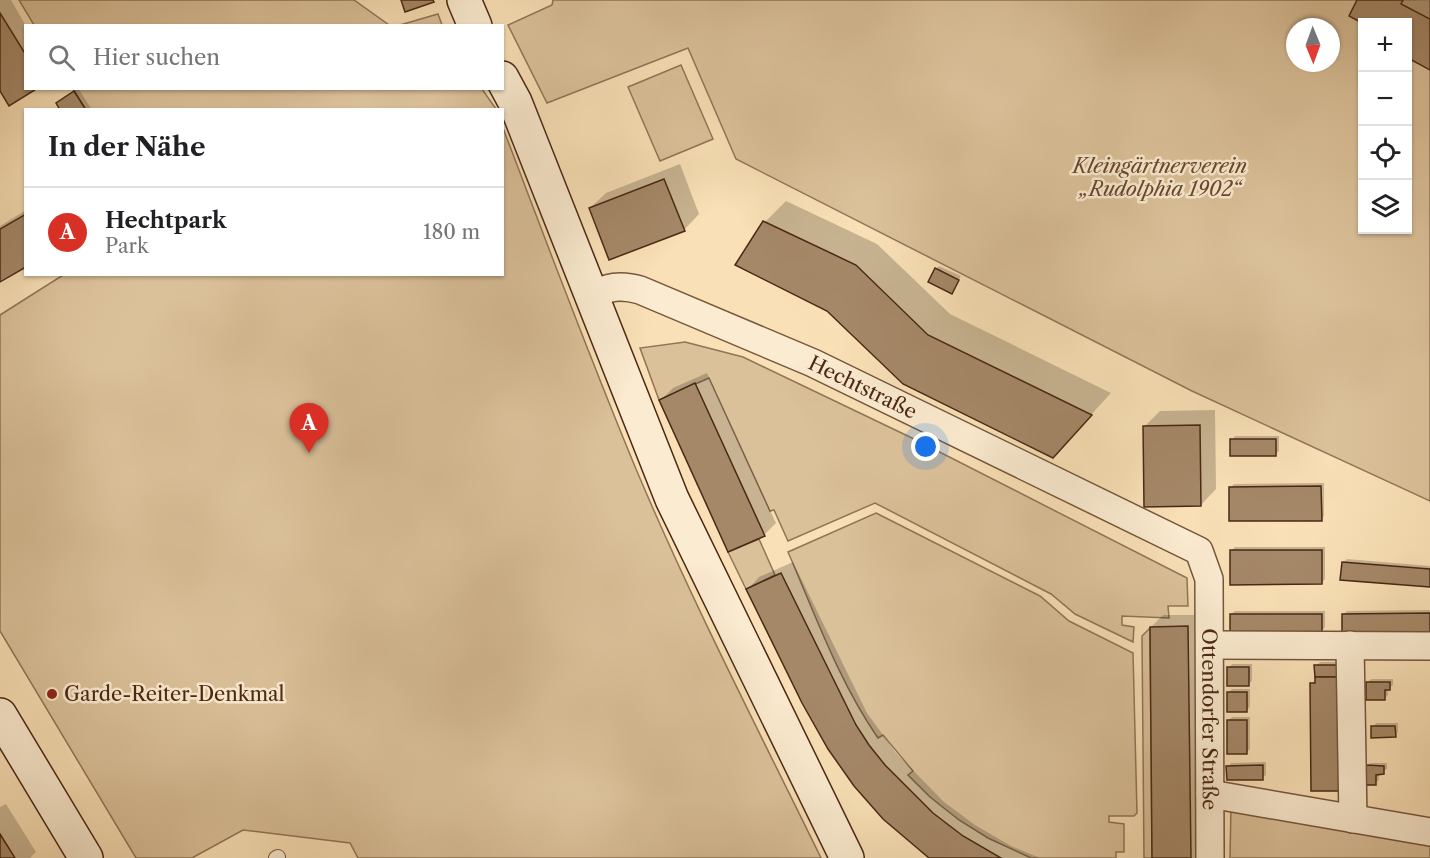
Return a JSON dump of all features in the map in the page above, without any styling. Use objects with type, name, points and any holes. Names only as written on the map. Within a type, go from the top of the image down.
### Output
[{"type":"street","points":[[504,82],[515,102],[589,296],[672,499],[847,858]]},
{"type":"street","name":"Hechtstraße","points":[[589,296],[611,286],[626,286],[640,290],[813,363],[1200,551],[1209,579]]},
{"type":"street","name":"Ottendorfer Straße","points":[[1209,579],[1210,858]]},
{"type":"street","points":[[1210,645],[1430,646]]},
{"type":"street","points":[[1350,645],[1353,819]]},
{"type":"street","points":[[0,715],[86,858]]},
{"type":"street","points":[[1210,794],[1430,832]]},
{"type":"green space","points":[[19,0],[354,0],[388,24],[33,24]]},
{"type":"green space","name":"Kleingärtnerverein „Rudolphia 1902“","points":[[553,0],[1430,0],[1430,501],[1192,391],[736,159],[688,48],[547,103],[508,25],[552,5]]},
{"type":"green space","points":[[438,14],[442,24],[403,24]]},
{"type":"green space","points":[[681,65],[713,139],[660,161],[628,87]]},
{"type":"green space","points":[[74,90],[483,90],[495,108],[85,108]]},
{"type":"green space","points":[[504,131],[585,342],[657,519],[821,858],[358,858],[350,843],[243,830],[192,858],[136,858],[0,631],[0,315],[61,276],[504,276]]},
{"type":"green space","points":[[685,342],[743,357],[912,438],[1187,578],[1188,606],[1168,606],[1169,618],[1122,616],[1122,625],[1134,627],[1133,642],[1075,614],[1051,594],[875,503],[788,541],[774,510],[770,511],[709,378],[659,400],[640,348]]},
{"type":"green space","points":[[876,513],[1040,596],[1069,621],[1133,653],[1137,813],[1134,816],[1109,816],[1109,822],[1124,824],[1124,852],[1116,852],[1116,858],[1031,858],[988,838],[959,820],[930,797],[908,775],[913,771],[883,735],[878,738],[851,694],[788,552]]},
{"type":"green space","points":[[759,539],[775,575],[746,589],[728,552]]},
{"type":"green space","points":[[1150,628],[1152,858],[1144,858],[1142,636]]},
{"type":"green space","points":[[1231,807],[1430,843],[1430,858],[1230,858]]},
{"type":"building","points":[[401,0],[433,0],[434,2],[405,12]]},
{"type":"building","points":[[1357,0],[1403,0],[1401,4],[1430,19],[1430,70],[1412,60],[1412,18],[1358,18],[1358,21],[1349,16]]},
{"type":"building","points":[[0,13],[24,52],[24,90],[35,90],[9,106],[0,91]]},
{"type":"building","points":[[74,91],[85,108],[59,108],[56,103]]},
{"type":"building","points":[[664,179],[685,231],[609,260],[589,208]]},
{"type":"building","points":[[24,215],[24,268],[0,282],[0,229]]},
{"type":"building","points":[[763,221],[856,265],[928,335],[1092,415],[1053,458],[903,384],[827,311],[735,265]]},
{"type":"building","points":[[935,268],[959,280],[952,294],[928,282]]},
{"type":"building","points":[[695,383],[765,536],[728,552],[659,400]]},
{"type":"building","points":[[1200,425],[1201,506],[1144,507],[1143,426]]},
{"type":"building","points":[[1230,439],[1276,439],[1276,456],[1230,456]]},
{"type":"building","points":[[1321,486],[1322,521],[1229,521],[1229,487]]},
{"type":"building","points":[[1230,550],[1322,550],[1322,584],[1230,585]]},
{"type":"building","points":[[1342,562],[1430,569],[1430,587],[1340,580]]},
{"type":"building","points":[[781,573],[856,725],[869,745],[885,765],[933,813],[963,836],[1001,858],[929,858],[883,819],[854,786],[828,749],[802,703],[746,589]]},
{"type":"building","points":[[1430,613],[1430,632],[1342,633],[1342,614]]},
{"type":"building","points":[[1230,614],[1322,614],[1322,632],[1230,633]]},
{"type":"building","points":[[1188,626],[1191,858],[1152,858],[1150,627]]},
{"type":"building","points":[[1314,665],[1337,665],[1337,677],[1315,677]]},
{"type":"building","points":[[1227,667],[1249,667],[1249,686],[1227,686]]},
{"type":"building","points":[[1315,677],[1337,677],[1341,791],[1311,791],[1310,683],[1315,683]]},
{"type":"building","points":[[1366,682],[1390,682],[1390,690],[1385,690],[1385,700],[1366,700]]},
{"type":"building","points":[[1227,692],[1247,692],[1247,712],[1227,712]]},
{"type":"building","points":[[1227,720],[1247,720],[1247,754],[1227,754]]},
{"type":"building","points":[[1371,726],[1395,726],[1396,737],[1371,738]]},
{"type":"building","points":[[1263,765],[1263,780],[1227,780],[1226,766]]},
{"type":"building","points":[[1365,765],[1384,766],[1384,774],[1376,775],[1376,785],[1364,785]]},
{"type":"building","points":[[0,834],[15,858],[0,858]]},
{"type":"place","name":"Hechtpark","points":[[309,453]]},
{"type":"place","name":"Garde-Reiter-Denkmal","points":[[52,694]]}]
